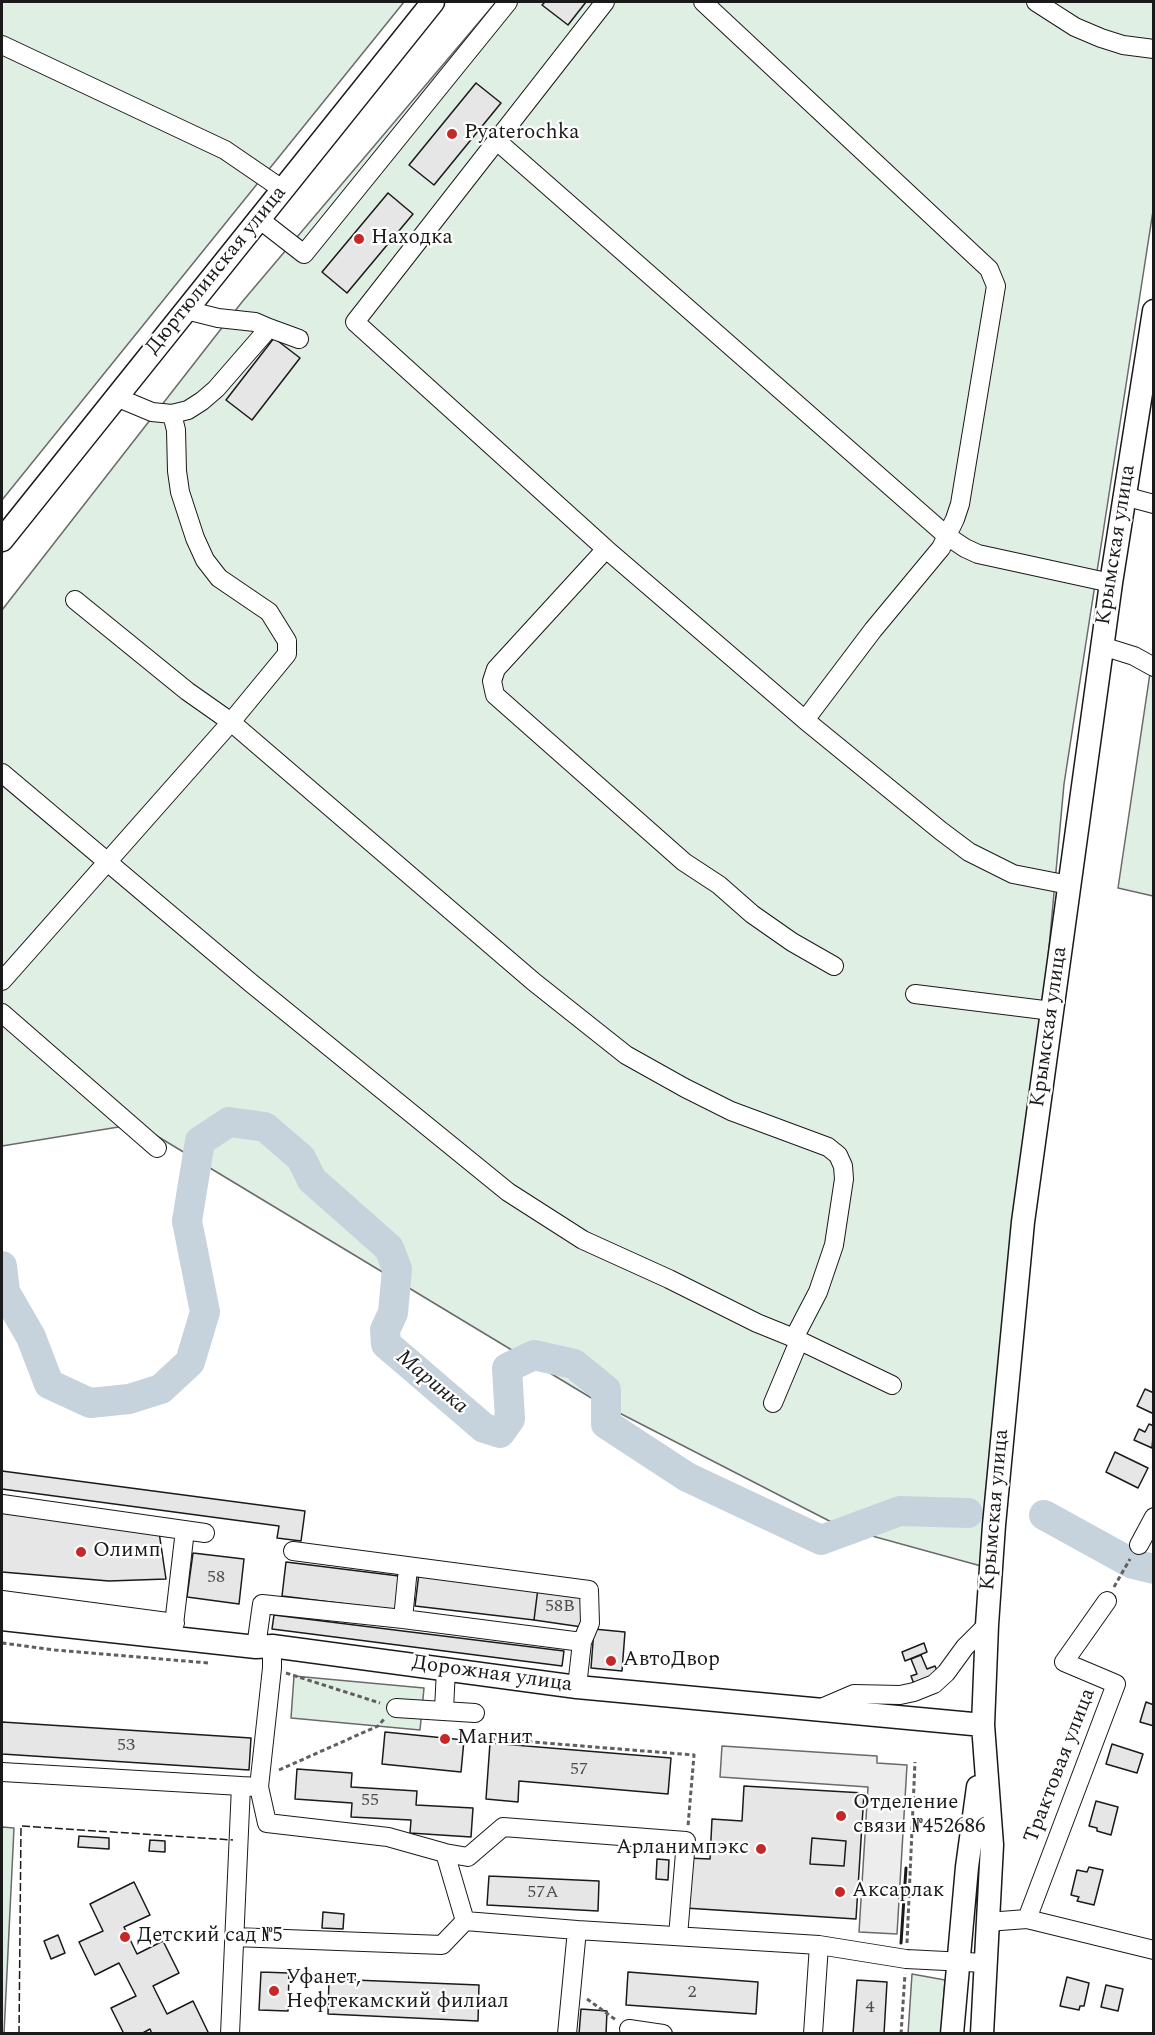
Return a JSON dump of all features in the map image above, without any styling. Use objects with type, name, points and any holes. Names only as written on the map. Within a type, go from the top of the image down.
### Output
[{"type":"main road","name":"Дюртюлинская улица","points":[[2,540],[433,2]]},
{"type":"main road","name":"Крымская улица","points":[[983,1736],[987,1624],[994,1525],[1023,1222],[1111,583],[1153,322]]},
{"type":"main road","name":"Дорожная улица","points":[[2,1619],[174,1630],[267,1654],[446,1669],[577,1687],[819,1709],[983,1736]]},
{"type":"main road","points":[[982,2034],[992,1845],[983,1736]]},
{"type":"main road","points":[[952,2034],[967,1867],[983,1736]]},
{"type":"street","points":[[259,219],[304,254],[506,2]]},
{"type":"street","points":[[605,2],[355,322],[606,549],[805,720],[969,852],[1013,874],[1069,885]]},
{"type":"street","points":[[703,2],[992,274],[996,292],[960,504],[947,536],[941,548],[873,630],[805,720]]},
{"type":"street","points":[[1036,2],[1075,27],[1101,38],[1123,45],[1154,49]]},
{"type":"street","points":[[2,45],[225,150],[282,189]]},
{"type":"street","points":[[497,141],[947,536],[978,554],[1111,583]]},
{"type":"street","points":[[186,310],[218,318],[255,322],[299,339]]},
{"type":"street","points":[[116,398],[134,406],[172,414],[188,410],[209,395],[269,328]]},
{"type":"street","points":[[2,981],[231,722],[287,654],[287,642],[269,612],[219,578],[205,560],[180,492],[176,430],[172,414]]},
{"type":"street","points":[[1124,496],[1154,504]]},
{"type":"street","points":[[606,549],[496,669],[492,681],[495,696],[684,862],[719,885],[752,914],[792,942],[834,966]]},
{"type":"street","points":[[75,600],[187,691],[231,722],[525,974],[626,1055],[731,1111],[828,1147],[838,1155],[843,1166],[844,1179],[834,1245],[818,1292],[773,1403]]},
{"type":"street","points":[[1102,646],[1134,656],[1154,667]]},
{"type":"street","points":[[2,773],[251,982],[508,1192],[583,1239],[892,1385]]},
{"type":"street","points":[[915,994],[1052,1011]]},
{"type":"street","points":[[2,1013],[157,1148]]},
{"type":"street","points":[[2,1504],[205,1533]]},
{"type":"street","points":[[1139,1545],[1154,1517]]},
{"type":"street","points":[[2,1600],[174,1630],[185,1530]]},
{"type":"street","points":[[293,1551],[408,1568],[589,1590],[590,1623],[582,1642],[577,1687]]},
{"type":"street","points":[[404,1619],[408,1568]]},
{"type":"street","name":"Трактовая улица","points":[[1028,1919],[1116,1684],[1064,1662],[1107,1601]]},
{"type":"street","points":[[230,2034],[234,1936],[267,1654],[262,1605],[404,1619],[582,1642]]},
{"type":"street","points":[[819,1709],[854,1694],[900,1695],[934,1684],[987,1624]]},
{"type":"street","points":[[444,1710],[446,1669]]},
{"type":"street","points":[[396,1708],[475,1713]]},
{"type":"street","points":[[2,1772],[250,1786]]},
{"type":"street","points":[[250,1786],[267,1823],[388,1837],[468,1857],[503,1827],[686,1841],[678,1936]]},
{"type":"street","points":[[445,1853],[465,1921]]},
{"type":"street","points":[[987,1922],[1028,1919],[1154,1950]]},
{"type":"street","points":[[234,1936],[442,1945],[465,1921]]},
{"type":"street","points":[[465,1921],[819,1946],[906,1959],[985,1963]]},
{"type":"street","points":[[567,2034],[577,1930]]},
{"type":"street","points":[[813,2034],[819,1946]]},
{"type":"street","points":[[629,2029],[663,2034]]},
{"type":"path","points":[[1107,1601],[1139,1545]]},
{"type":"path","points":[[2,1643],[215,1664]]},
{"type":"path","points":[[267,1654],[396,1708],[378,1726],[276,1771]]},
{"type":"path","points":[[483,1738],[694,1755],[686,1841]]},
{"type":"path","points":[[902,2034],[915,1762]]},
{"type":"path","points":[[571,1988],[629,2029]]},
{"type":"green space","points":[[2,2],[404,2],[2,500]]},
{"type":"green space","points":[[496,2],[1153,2],[1153,211],[1064,784],[992,1569],[843,1528],[598,1402],[137,1124],[2,1146],[2,610],[242,302]]},
{"type":"green space","points":[[1153,653],[1153,896],[1118,888]]},
{"type":"green space","points":[[294,1676],[424,1688],[420,1730],[291,1718]]},
{"type":"green space","points":[[2,1827],[14,1828],[4,2034],[2,2033]]},
{"type":"green space","points":[[912,1974],[945,1980],[941,2033],[908,2034]]},
{"type":"shaded area","points":[[722,1746],[877,1756],[877,1763],[907,1765],[897,1934],[859,1932],[868,1787],[720,1777]]},
{"type":"building","points":[[545,2],[586,2],[568,25],[542,5]]},
{"type":"building","points":[[476,83],[501,103],[434,185],[409,165]]},
{"type":"building","points":[[388,193],[413,214],[347,293],[322,272]]},
{"type":"building","points":[[274,338],[300,358],[252,420],[226,400]]},
{"type":"building","points":[[1145,1389],[1154,1393],[1154,1414],[1137,1406]]},
{"type":"building","points":[[1149,1424],[1154,1426],[1152,1448],[1134,1440],[1139,1429],[1145,1432]]},
{"type":"building","points":[[1115,1452],[1148,1468],[1138,1488],[1106,1472]]},
{"type":"building","points":[[2,1471],[305,1511],[301,1541],[277,1538],[279,1526],[2,1489]]},
{"type":"building","name":"Олимп","points":[[2,1513],[159,1532],[166,1579],[109,1581],[2,1572]]},
{"type":"building","points":[[193,1553],[244,1559],[239,1604],[187,1597]]},
{"type":"building","points":[[286,1562],[415,1578],[411,1612],[282,1596]]},
{"type":"building","points":[[419,1573],[538,1588],[534,1620],[415,1606]]},
{"type":"building","points":[[538,1588],[586,1594],[582,1627],[534,1620]]},
{"type":"building","points":[[274,1615],[564,1651],[562,1666],[272,1629]]},
{"type":"building","points":[[594,1629],[625,1632],[622,1671],[591,1668]]},
{"type":"building","points":[[924,1643],[927,1652],[905,1661],[902,1652]]},
{"type":"building","points":[[921,1655],[927,1669],[935,1666],[940,1677],[915,1687],[911,1676],[917,1674],[911,1659]]},
{"type":"building","points":[[1146,1702],[1154,1705],[1154,1726],[1140,1722]]},
{"type":"building","points":[[2,1722],[251,1738],[249,1770],[2,1754]]},
{"type":"building","points":[[385,1732],[464,1740],[461,1772],[382,1764]]},
{"type":"building","points":[[490,1743],[671,1758],[668,1794],[519,1781],[518,1802],[486,1799]]},
{"type":"building","points":[[1112,1744],[1143,1754],[1137,1773],[1106,1764]]},
{"type":"building","points":[[297,1769],[352,1773],[351,1787],[417,1791],[416,1805],[473,1808],[471,1837],[410,1833],[411,1820],[351,1817],[352,1803],[295,1799]]},
{"type":"building","name":"Арланимпэкс","points":[[744,1786],[864,1793],[856,1919],[685,1908],[687,1858],[710,1859],[712,1819],[742,1821]],"holes":[[[812,1838],[846,1841],[844,1866],[810,1864]]]},
{"type":"building","points":[[1096,1801],[1118,1807],[1111,1835],[1089,1826]]},
{"type":"building","points":[[79,1836],[109,1838],[109,1849],[78,1847]]},
{"type":"building","points":[[812,1838],[846,1841],[844,1866],[810,1864]]},
{"type":"building","points":[[150,1840],[165,1841],[165,1852],[149,1851]]},
{"type":"building","points":[[657,1859],[669,1860],[668,1880],[656,1879]]},
{"type":"building","points":[[1089,1867],[1103,1870],[1094,1905],[1077,1901],[1079,1897],[1071,1895],[1077,1870],[1087,1872]]},
{"type":"building","points":[[489,1876],[599,1881],[598,1911],[487,1905]]},
{"type":"building","points":[[134,1882],[150,1915],[124,1927],[137,1954],[163,1941],[179,1973],[153,1986],[167,2014],[193,2001],[208,2032],[205,2034],[152,2034],[150,2029],[141,2034],[124,2034],[111,2008],[136,1996],[119,1963],[95,1975],[79,1942],[103,1931],[90,1904]]},
{"type":"building","points":[[323,1912],[344,1914],[343,1929],[322,1928]]},
{"type":"building","points":[[58,1935],[65,1953],[51,1959],[44,1941]]},
{"type":"building","name":"Уфанет, Нефтекамский филиал","points":[[261,1972],[289,1973],[288,2011],[259,2010]]},
{"type":"building","points":[[628,1972],[758,1982],[756,2014],[626,2005]]},
{"type":"building","points":[[1067,1977],[1089,1983],[1084,2006],[1080,2006],[1079,2010],[1060,2006]]},
{"type":"building","points":[[329,1979],[479,1985],[478,2021],[328,2014]]},
{"type":"building","points":[[857,1980],[887,1982],[884,2034],[853,2034]]},
{"type":"building","points":[[1106,1985],[1123,1989],[1118,2011],[1101,2007]]},
{"type":"building","points":[[581,2009],[607,2011],[606,2034],[579,2034]]},
{"type":"waterway","name":"Маринка","points":[[2,1266],[5,1292],[31,1337],[49,1384],[90,1403],[129,1399],[161,1389],[190,1362],[205,1312],[187,1221],[200,1141],[229,1122],[265,1127],[301,1158],[312,1180],[389,1248],[397,1269],[393,1313],[385,1330],[386,1344],[484,1428],[500,1433],[510,1419],[507,1368],[534,1355],[574,1364],[606,1390],[606,1424],[687,1477],[821,1540],[900,1511],[968,1513]]},
{"type":"waterway","name":"Маринка","points":[[1044,1515],[1133,1564],[1154,1569]]},
{"type":"fence","points":[[19,2034],[21,1826],[233,1840]]},
{"type":"wall","points":[[901,1943],[906,1868]]},
{"type":"place","name":"Pyaterochka","points":[[452,134]]},
{"type":"place","name":"Находка","points":[[359,239]]},
{"type":"place","name":"Олимп","points":[[81,1552]]},
{"type":"place","name":"АвтоДвор","points":[[611,1661]]},
{"type":"place","name":"Магнит","points":[[445,1739]]},
{"type":"place","name":"Отделение связи №452686","points":[[841,1816]]},
{"type":"place","name":"Арланимпэкс","points":[[761,1849]]},
{"type":"place","name":"Аксарлак","points":[[840,1892]]},
{"type":"place","name":"Детский сад №5","points":[[125,1937]]},
{"type":"place","name":"Уфанет, Нефтекамский филиал","points":[[274,1991]]}]
